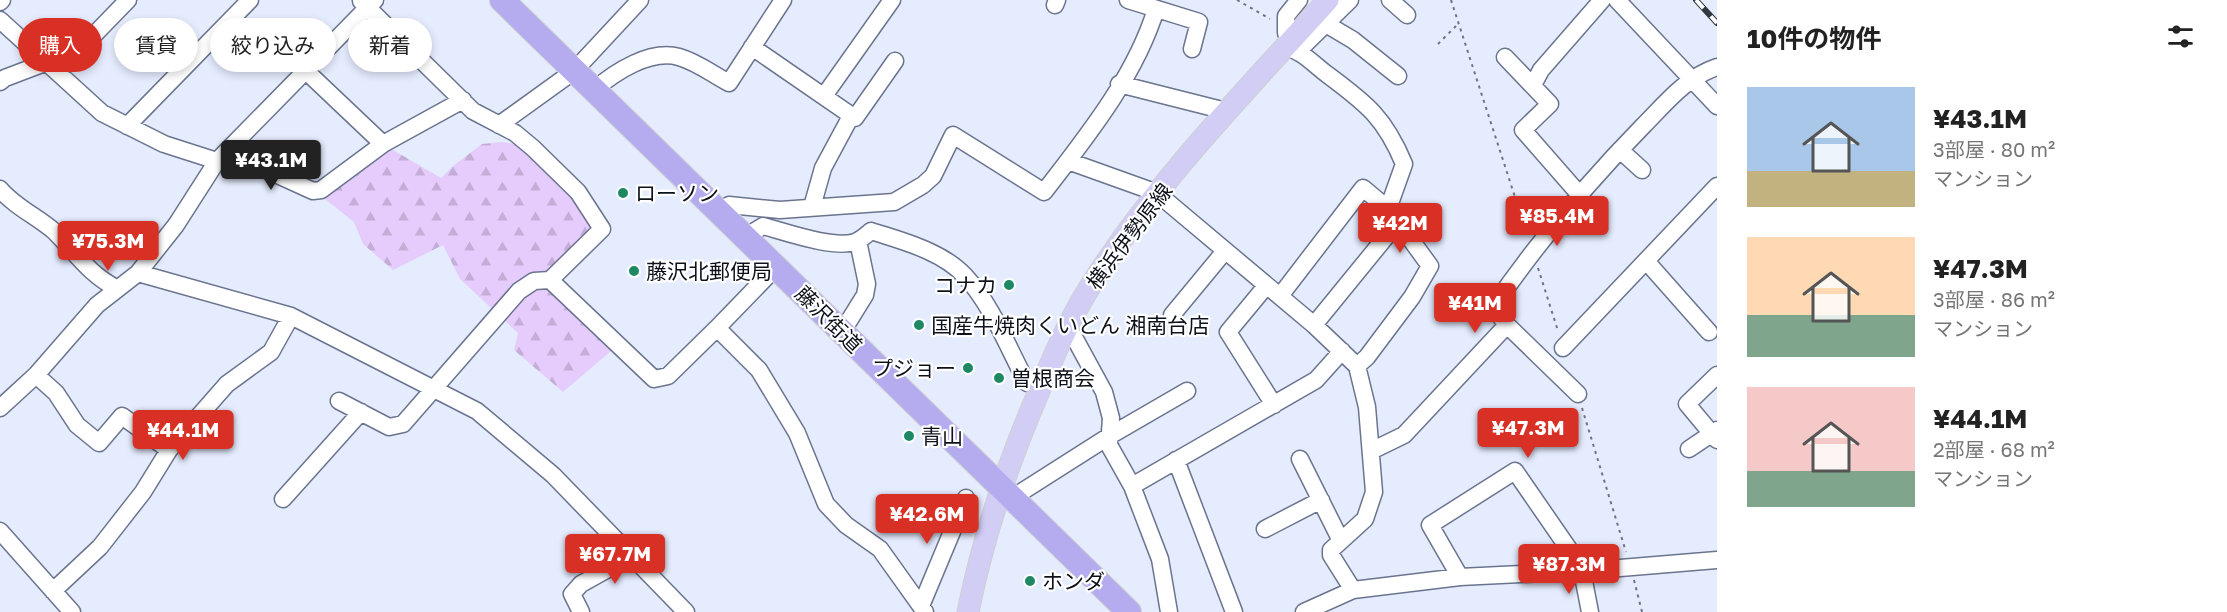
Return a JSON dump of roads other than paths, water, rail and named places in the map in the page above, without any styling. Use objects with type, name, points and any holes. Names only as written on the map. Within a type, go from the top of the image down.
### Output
[{"type":"highway","name":"藤沢街道","points":[[502,0],[1129,612]]},
{"type":"main road","name":"横浜伊勢原線","points":[[968,612],[993,512],[1068,326],[1153,192],[1289,37],[1314,0]]},
{"type":"main road","name":"横浜伊勢原線","points":[[1002,488],[999,454],[1027,383],[1080,284],[1218,109],[1328,0]]},
{"type":"street","points":[[102,23],[128,0]]},
{"type":"street","points":[[127,126],[250,0]]},
{"type":"street","points":[[499,125],[574,71],[640,0]]},
{"type":"street","points":[[594,90],[608,78],[659,55],[678,56],[697,64],[729,83],[783,0]]},
{"type":"street","points":[[824,96],[892,0]]},
{"type":"street","points":[[1128,0],[1199,22],[1192,49]]},
{"type":"street","points":[[1289,37],[1299,0]]},
{"type":"street","points":[[1289,37],[1326,24],[1350,0]]},
{"type":"street","points":[[1390,0],[1407,15]]},
{"type":"street","points":[[1533,85],[1541,70],[1602,0]]},
{"type":"street","points":[[1617,0],[1717,106]]},
{"type":"street","points":[[336,38],[368,2],[473,111],[515,133],[533,148],[578,192],[602,229],[550,280],[534,281],[519,291],[403,424],[389,427],[339,401]]},
{"type":"street","points":[[720,212],[729,205],[780,210],[894,201],[923,185],[933,176],[953,135],[1044,192],[1068,161],[1146,41],[1156,9]]},
{"type":"street","points":[[0,20],[18,36]]},
{"type":"street","points":[[1326,24],[1353,40],[1398,76]]},
{"type":"street","points":[[1289,37],[1327,74],[1351,90],[1373,110],[1392,136],[1404,164],[1393,215],[1314,325]]},
{"type":"street","points":[[752,47],[855,118],[895,61]]},
{"type":"street","points":[[1505,57],[1550,104],[1522,130],[1579,194]]},
{"type":"street","points":[[1578,394],[1507,326],[1493,307],[1533,249],[1579,194],[1692,77],[1717,66]]},
{"type":"street","points":[[0,82],[5,78],[31,72]]},
{"type":"street","points":[[57,72],[102,113],[164,144],[222,156],[313,191],[321,190],[383,144],[463,100]]},
{"type":"street","points":[[0,408],[36,375],[97,305],[138,273],[176,225],[222,156],[305,72]]},
{"type":"street","points":[[307,72],[383,144]]},
{"type":"street","points":[[1119,84],[1218,109]]},
{"type":"street","points":[[812,207],[823,168],[851,116]]},
{"type":"street","points":[[1620,150],[1642,170]]},
{"type":"street","points":[[1068,161],[1153,192],[1280,296],[1358,366],[1367,407],[1374,492],[1370,511],[1365,519],[1331,550],[1331,555],[1353,590]]},
{"type":"street","points":[[1563,348],[1717,186]]},
{"type":"street","points":[[1280,296],[1363,188],[1393,215],[1430,266],[1412,297],[1358,366]]},
{"type":"street","points":[[0,189],[54,232],[87,269],[116,288]]},
{"type":"street","points":[[842,332],[865,296],[867,284],[864,236],[871,204]]},
{"type":"street","points":[[746,237],[763,226],[813,239],[847,244],[864,236],[913,244],[964,274],[978,293],[1027,383]]},
{"type":"street","points":[[1172,315],[1225,251]]},
{"type":"street","points":[[1647,262],[1709,332]]},
{"type":"street","points":[[550,280],[654,379],[668,376],[776,267]]},
{"type":"street","points":[[138,273],[291,316],[477,411],[553,475],[686,612]]},
{"type":"street","points":[[1266,286],[1228,332],[1274,405]]},
{"type":"street","points":[[53,591],[100,547],[143,492],[169,450],[227,384],[272,352],[291,316]]},
{"type":"street","points":[[1068,326],[1104,392],[1111,418],[1109,445],[1132,486],[1160,559],[1169,612]]},
{"type":"street","points":[[1371,452],[1404,435],[1507,326]]},
{"type":"street","points":[[717,328],[759,370],[797,433],[826,504],[846,525],[880,549],[923,609]]},
{"type":"street","points":[[1132,486],[1316,380],[1342,351]]},
{"type":"street","points":[[36,375],[56,393],[77,425],[99,443],[122,416],[169,450]]},
{"type":"street","points":[[1689,449],[1715,435],[1687,405],[1717,375]]},
{"type":"street","points":[[1002,488],[1111,435],[1187,391]]},
{"type":"street","points":[[284,499],[361,412]]},
{"type":"street","points":[[1300,459],[1341,541]]},
{"type":"street","points":[[1176,460],[1234,612]]},
{"type":"street","points":[[1460,577],[1430,525],[1515,471],[1583,571],[1590,612]]},
{"type":"street","points":[[923,609],[966,498]]},
{"type":"street","points":[[1265,530],[1322,500]]},
{"type":"street","points":[[0,531],[72,612]]},
{"type":"street","points":[[581,612],[572,594],[581,584],[608,569],[629,551]]},
{"type":"street","points":[[1304,612],[1353,590],[1460,577],[1631,568],[1717,560]]},
{"type":"railway","points":[[1696,0],[1717,23]]},
{"type":"place","name":"ローソン","points":[[623,193]]},
{"type":"place","name":"藤沢北郵便局","points":[[634,271]]},
{"type":"place","name":"コナカ","points":[[1009,285]]},
{"type":"place","name":"国産牛焼肉くいどん 湘南台店","points":[[919,325]]},
{"type":"place","name":"プジョー","points":[[968,368]]},
{"type":"place","name":"曽根商会","points":[[999,378]]},
{"type":"place","name":"青山","points":[[909,436]]},
{"type":"place","name":"ホンダ","points":[[1030,581]]}]
